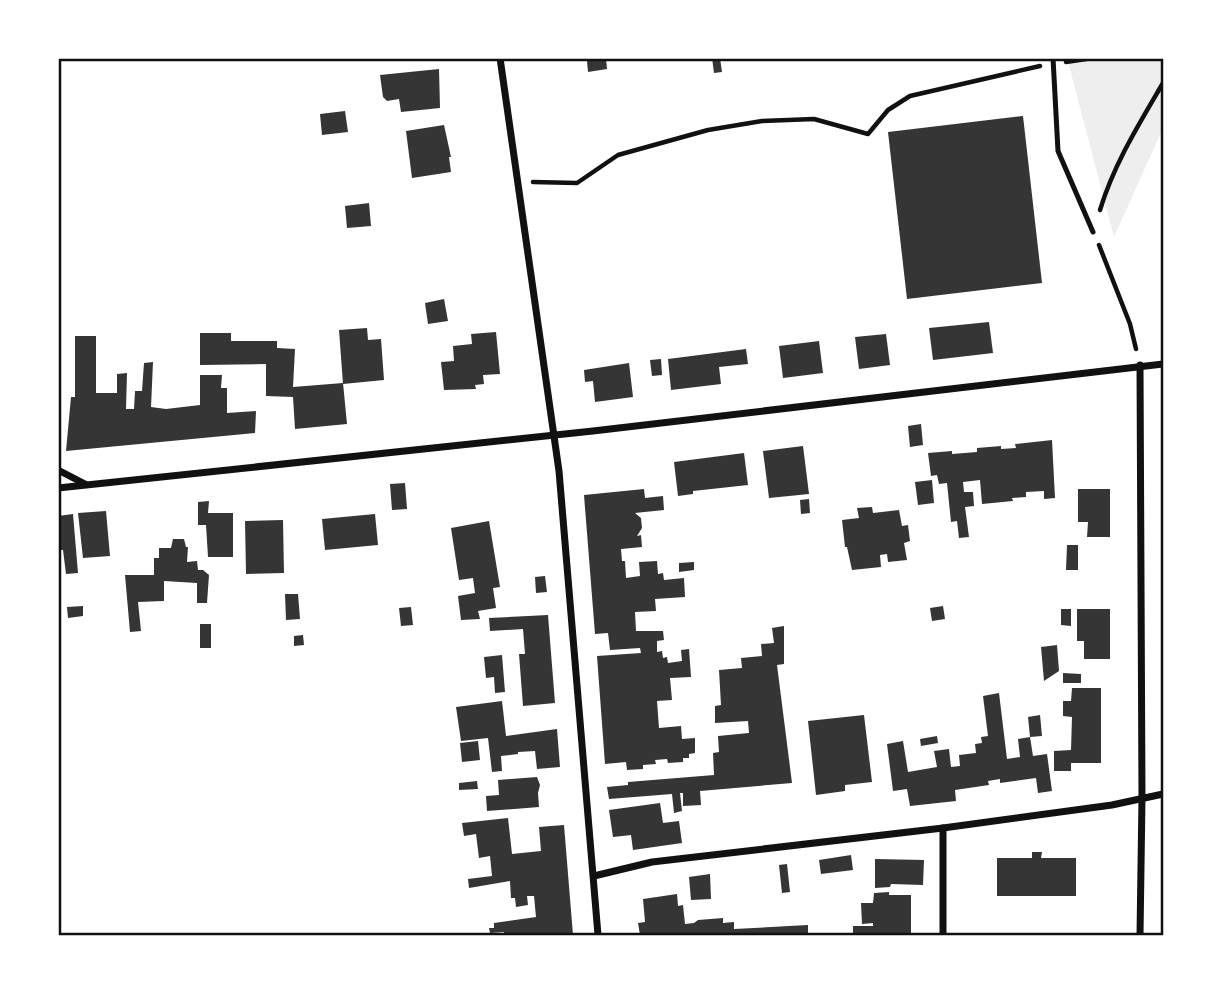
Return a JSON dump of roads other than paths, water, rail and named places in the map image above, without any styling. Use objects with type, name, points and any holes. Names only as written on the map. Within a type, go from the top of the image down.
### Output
[{"type":"street","points":[[500,58],[559,471],[598,935]]},
{"type":"street","points":[[58,488],[553,435],[1163,364]]},
{"type":"street","points":[[1140,365],[1140,935]]},
{"type":"street","points":[[58,470],[88,485]]},
{"type":"street","points":[[594,876],[652,862],[943,828],[1112,805],[1163,794]]},
{"type":"street","points":[[943,828],[943,935]]},
{"type":"lane","points":[[1054,61],[1058,150],[1093,232]]}]
